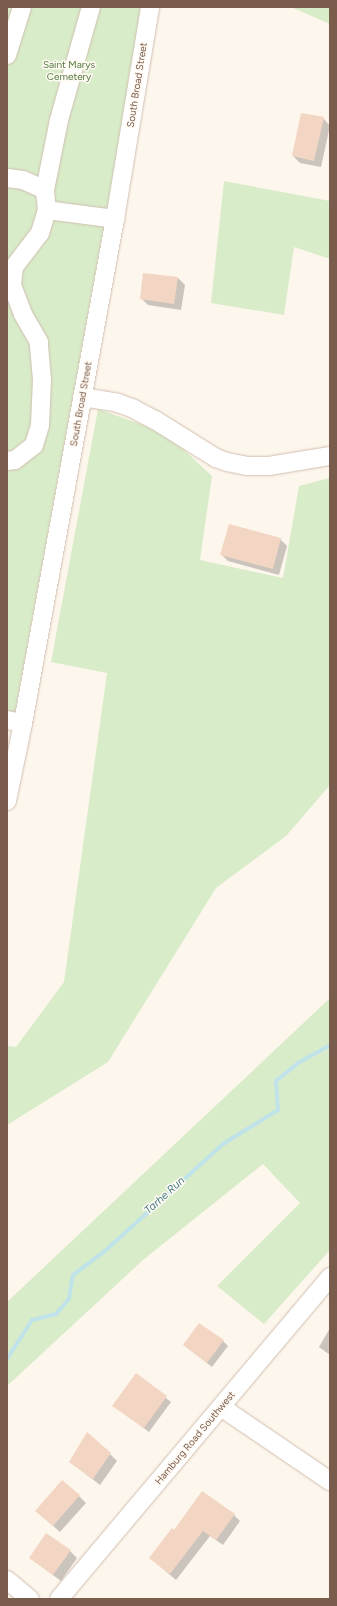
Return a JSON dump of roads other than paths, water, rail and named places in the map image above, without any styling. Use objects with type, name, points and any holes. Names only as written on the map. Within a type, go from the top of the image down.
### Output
[{"type":"street","points":[[7,55],[22,7]]},
{"type":"street","points":[[7,461],[15,460],[34,445],[40,425],[42,380],[39,342],[23,314],[12,285],[14,267],[40,232],[47,210],[45,190],[59,120],[91,7]]},
{"type":"street","name":"South Broad Street","points":[[7,801],[15,722],[82,397],[115,219],[150,7]]},
{"type":"street","points":[[7,178],[23,180],[45,190]]},
{"type":"street","points":[[47,210],[115,219]]},
{"type":"street","points":[[82,397],[118,403],[132,408],[155,420],[216,458],[227,462],[246,466],[269,466],[330,456]]},
{"type":"street","name":"Hamburg Road Southwest","points":[[59,1599],[330,1276]]},
{"type":"street","points":[[221,1407],[330,1481]]},
{"type":"street","points":[[7,1580],[30,1599]]},
{"type":"waterway","name":"Tarhe Run","points":[[7,1359],[32,1320],[56,1314],[69,1299],[73,1275],[105,1251],[223,1144],[278,1110],[276,1081],[298,1063],[330,1045]]},
{"type":"park label","name":"Saint Marys Cemetery","points":[[69,70]]}]
